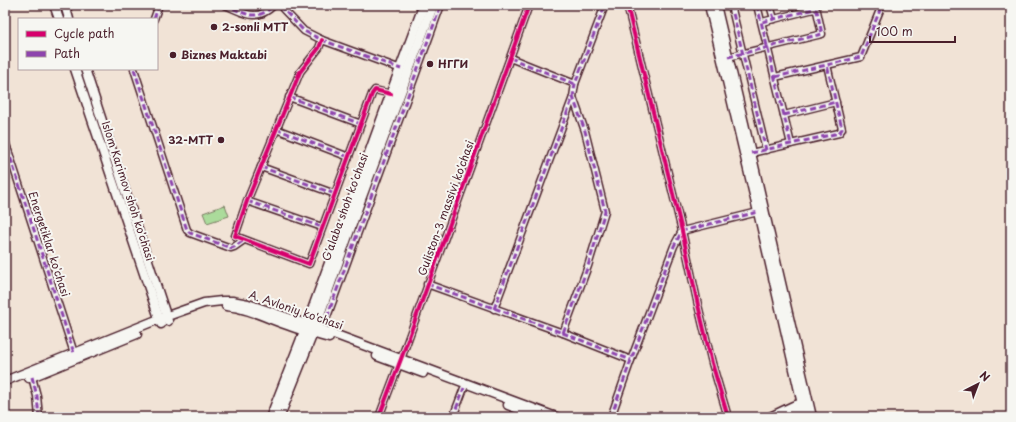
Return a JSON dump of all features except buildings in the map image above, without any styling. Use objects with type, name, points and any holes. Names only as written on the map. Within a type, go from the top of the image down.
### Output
[{"type":"main road","name":"G'alaba shoh ko'chasi","points":[[279,417],[391,94],[424,5]]},
{"type":"main road","name":"G'alaba shoh ko'chasi","points":[[271,417],[310,329],[334,285],[358,206],[416,63],[433,5]]},
{"type":"street","points":[[54,5],[59,18]]},
{"type":"street","points":[[64,5],[69,18]]},
{"type":"street","points":[[154,18],[160,5]]},
{"type":"street","points":[[225,5],[252,15],[262,14],[274,5]]},
{"type":"street","points":[[281,5],[304,31],[322,40],[401,69]]},
{"type":"street","points":[[416,63],[441,5]]},
{"type":"street","name":"Guliston-3 massivi ko'chasi","points":[[379,417],[529,5]]},
{"type":"street","points":[[494,308],[573,97],[575,84],[605,5]]},
{"type":"street","points":[[627,5],[682,231],[712,364],[728,417]]},
{"type":"street","points":[[708,5],[726,56],[751,152],[806,410]]},
{"type":"street","points":[[716,5],[758,212],[806,410]]},
{"type":"street","points":[[731,5],[766,150]]},
{"type":"street","points":[[758,5],[791,144]]},
{"type":"street","points":[[770,5],[774,19]]},
{"type":"street","points":[[775,77],[861,57],[882,5]]},
{"type":"street","points":[[726,56],[822,34],[817,11],[814,9],[762,22]]},
{"type":"street","points":[[322,40],[320,48],[300,72],[247,201],[235,236],[309,264],[372,94],[375,90],[391,94]]},
{"type":"street","points":[[510,58],[575,84]]},
{"type":"street","points":[[751,152],[766,150],[839,133],[842,129],[826,65]]},
{"type":"street","name":"Islom Karimov shoh ko'chasi","points":[[75,70],[164,320]]},
{"type":"street","name":"Islom Karimov shoh ko'chasi","points":[[85,70],[161,300],[164,320]]},
{"type":"street","points":[[134,70],[187,230],[190,233],[231,248],[234,248],[244,240]]},
{"type":"street","points":[[289,97],[361,124]]},
{"type":"street","points":[[563,333],[588,266],[605,211],[585,130],[573,97]]},
{"type":"street","points":[[784,115],[836,102]]},
{"type":"street","points":[[276,129],[349,157]]},
{"type":"street","name":"Energetiklar ko'chasi","points":[[5,140],[74,353]]},
{"type":"street","points":[[261,167],[335,194]]},
{"type":"street","points":[[247,201],[322,228]]},
{"type":"street","points":[[611,417],[674,246],[682,231],[758,212]]},
{"type":"street","name":"Guliston-3 massivi ko'chasi","points":[[427,284],[563,333],[631,360]]},
{"type":"street","points":[[327,317],[334,285]]},
{"type":"street","name":"A. Avloniy ko'chasi","points":[[5,387],[32,377],[204,303],[232,301],[248,304],[310,329],[556,417]]},
{"type":"street","name":"A. Avloniy ko'chasi","points":[[5,381],[74,353],[164,320]]},
{"type":"street","name":"A. Avloniy ko'chasi","points":[[400,362],[539,417]]},
{"type":"street","points":[[32,377],[37,396],[39,417]]},
{"type":"street","points":[[453,417],[464,388]]},
{"type":"street","points":[[770,417],[806,410]]},
{"type":"street","points":[[783,417],[806,410]]},
{"type":"green space","points":[[225,205],[229,216],[207,223],[203,213]]},
{"type":"marked path","points":[[154,18],[159,5]]},
{"type":"marked path","points":[[225,5],[250,15],[262,14],[274,5]]},
{"type":"marked path","points":[[281,5],[304,31],[322,40],[401,69]]},
{"type":"marked path","points":[[327,317],[441,5]]},
{"type":"marked path","points":[[494,309],[573,97],[575,84],[605,5]]},
{"type":"marked path","points":[[731,5],[766,150]]},
{"type":"marked path","points":[[757,5],[791,144]]},
{"type":"marked path","points":[[770,5],[774,19]]},
{"type":"marked path","points":[[775,77],[861,57],[882,5]]},
{"type":"marked path","points":[[728,57],[822,34],[817,11],[814,9],[762,22]]},
{"type":"marked path","points":[[510,58],[575,84]]},
{"type":"marked path","points":[[751,153],[839,133],[842,129],[827,65]]},
{"type":"marked path","points":[[134,70],[187,230],[190,233],[231,248],[244,240]]},
{"type":"marked path","points":[[289,97],[361,124]]},
{"type":"marked path","points":[[563,333],[588,266],[605,211],[585,131],[573,97]]},
{"type":"marked path","points":[[784,115],[836,102]]},
{"type":"marked path","points":[[276,129],[349,157]]},
{"type":"marked path","points":[[5,141],[74,353]]},
{"type":"marked path","points":[[261,167],[335,194]]},
{"type":"marked path","points":[[247,201],[322,227]]},
{"type":"marked path","points":[[611,417],[674,246],[682,231],[758,212]]},
{"type":"marked path","points":[[427,284],[563,333],[631,360]]},
{"type":"marked path","points":[[32,377],[37,396],[39,417]]},
{"type":"marked path","points":[[453,417],[464,388]]},
{"type":"cycle path","points":[[379,417],[529,5]]},
{"type":"cycle path","points":[[627,5],[682,231],[712,363],[728,417]]},
{"type":"cycle path","points":[[322,40],[319,48],[300,72],[247,201],[235,236],[309,264],[372,94],[375,90],[391,94]]},
{"type":"place","name":"2-sonli MTT","points":[[214,27]]},
{"type":"place","name":"Biznes Maktabi","points":[[173,55]]},
{"type":"place","name":"НГГИ","points":[[430,64]]},
{"type":"place","name":"32-MTT","points":[[221,140]]}]
